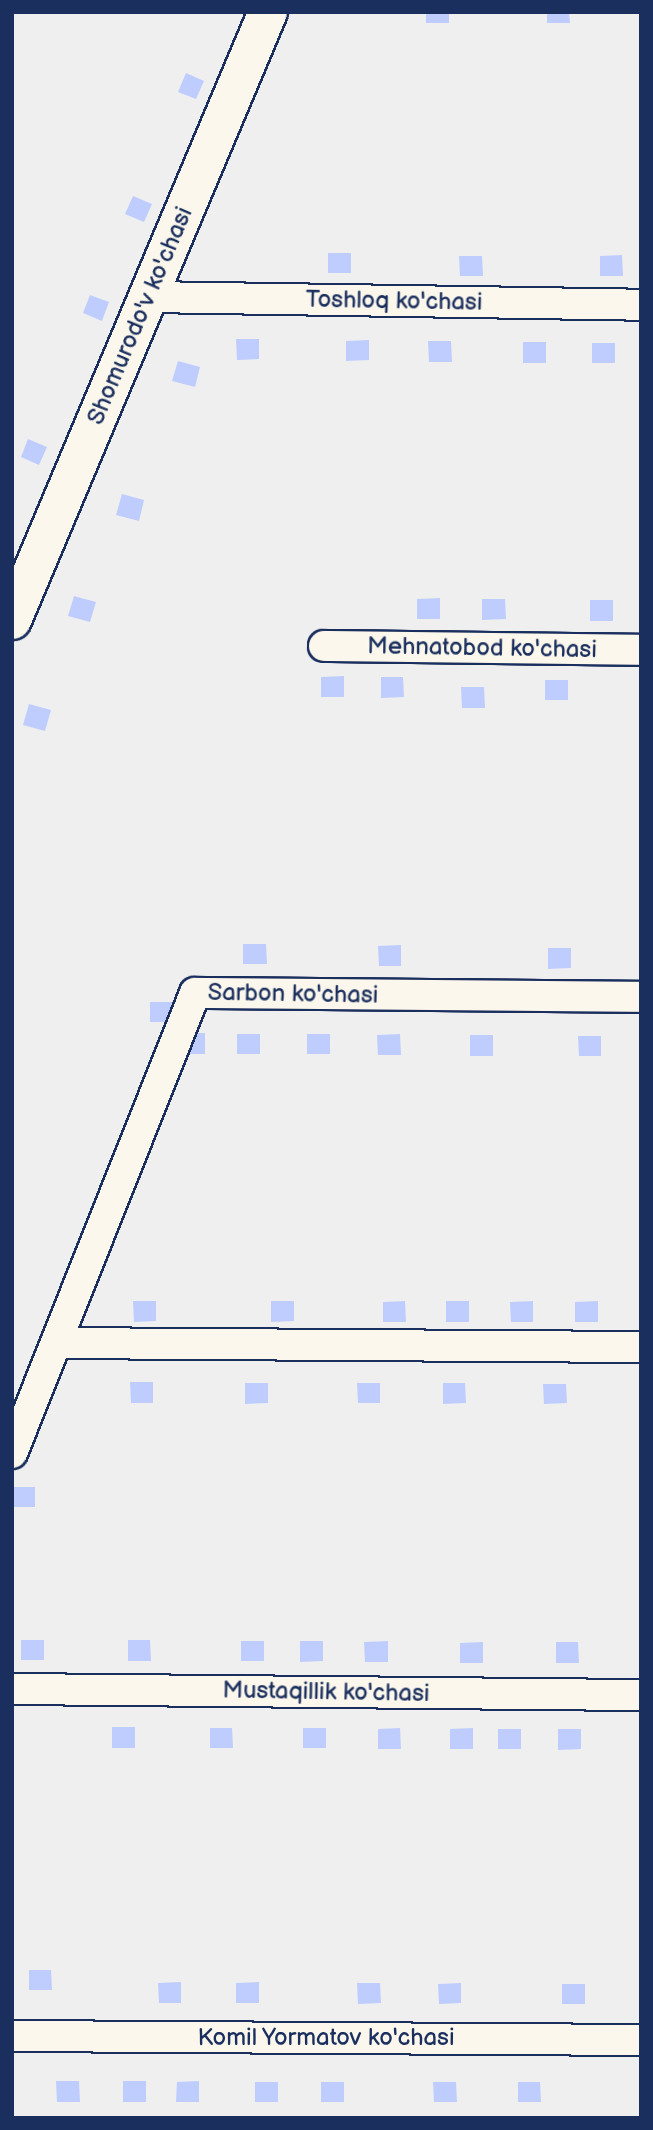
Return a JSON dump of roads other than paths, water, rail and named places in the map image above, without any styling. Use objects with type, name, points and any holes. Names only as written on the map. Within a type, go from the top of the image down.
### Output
[{"type":"street","name":"Shomurodo'v ko'chasi","points":[[12,620],[268,12]]},
{"type":"street","name":"Toshloq ko'chasi","points":[[148,298],[641,305]]},
{"type":"street","name":"Mehnatobod ko'chasi","points":[[324,646],[641,650]]},
{"type":"street","name":"Sarbon ko'chasi","points":[[12,1453],[195,993],[641,997]]},
{"type":"street","points":[[56,1343],[641,1347]]},
{"type":"street","name":"Mustaqillik ko'chasi","points":[[12,1689],[641,1695]]},
{"type":"street","name":"Komil Yormatov ko'chasi","points":[[12,2036],[641,2040]]}]
